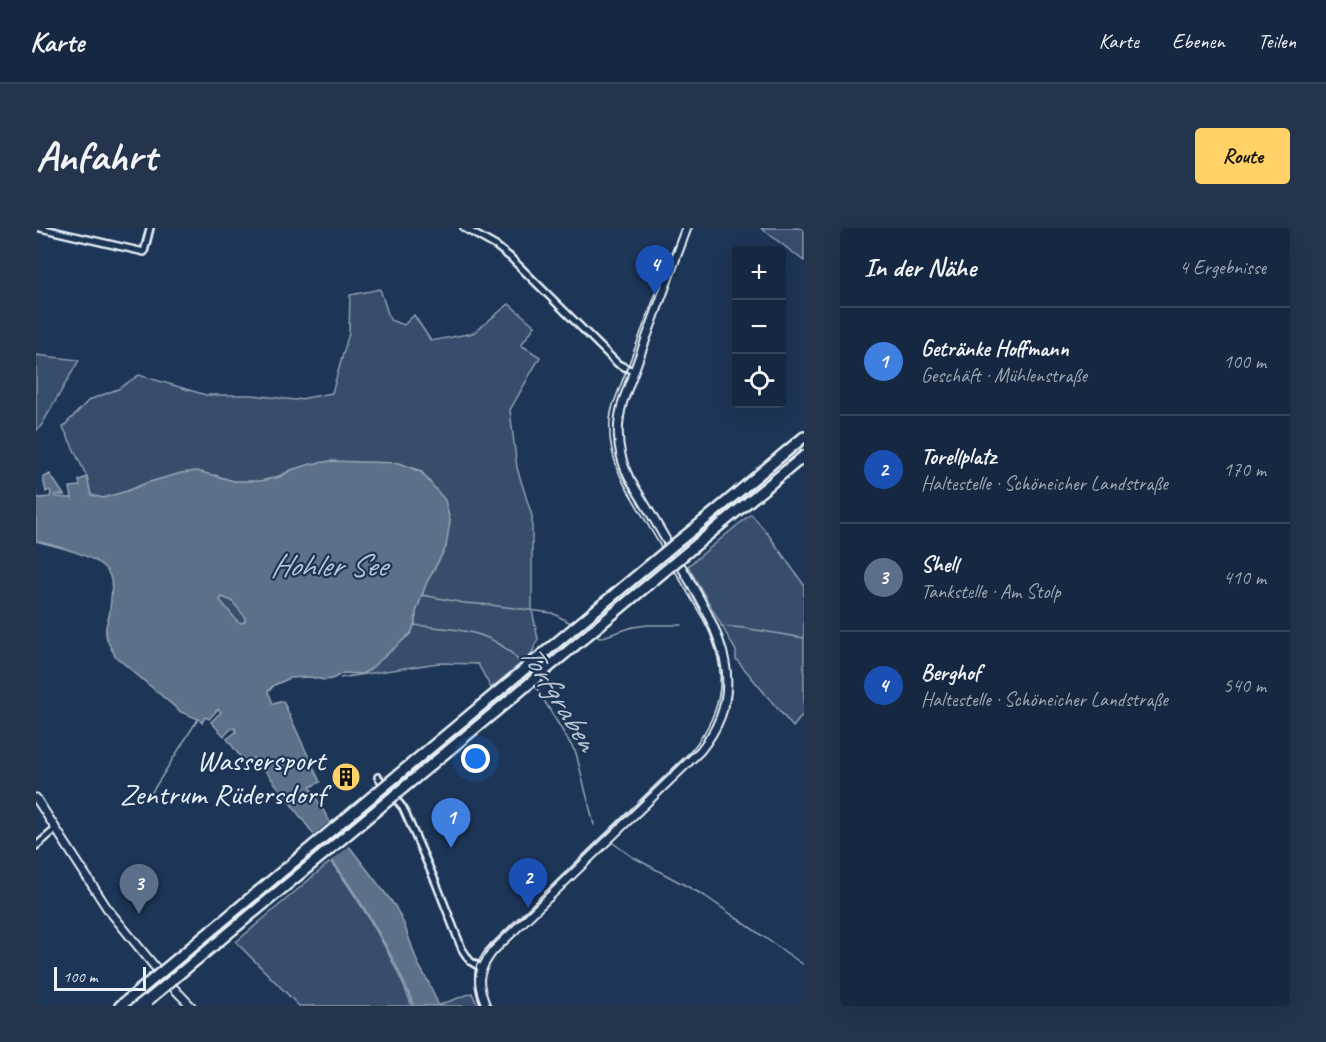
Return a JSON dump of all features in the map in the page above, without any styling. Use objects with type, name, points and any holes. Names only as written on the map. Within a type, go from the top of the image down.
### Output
[{"type":"highway","points":[[120,1006],[804,437]]},
{"type":"highway","points":[[145,1003],[804,456]]},
{"type":"main road","points":[[486,1006],[479,985],[479,976],[493,951],[700,751],[717,726],[724,705],[726,666],[716,630],[629,478],[621,460],[618,441],[618,418],[623,401],[687,228]]},
{"type":"main road","points":[[36,798],[107,908],[164,978],[191,1006]]},
{"type":"street","points":[[40,228],[144,252],[150,228]]},
{"type":"street","points":[[464,228],[496,246],[510,257],[618,364],[633,371]]},
{"type":"street","points":[[378,777],[403,808],[462,949],[470,961],[481,969]]},
{"type":"street","points":[[36,846],[56,829]]},
{"type":"shaded area","points":[[761,228],[804,228],[804,261]]},
{"type":"shaded area","points":[[380,289],[390,320],[404,325],[414,315],[431,341],[473,333],[509,304],[535,326],[521,345],[540,357],[510,410],[517,468],[532,516],[532,610],[538,639],[531,655],[491,688],[478,664],[438,663],[340,678],[362,674],[369,670],[411,633],[426,584],[446,547],[432,485],[421,471],[399,463],[291,470],[271,479],[241,482],[215,475],[178,522],[290,678],[274,685],[270,690],[91,495],[87,477],[63,427],[89,400],[118,389],[139,375],[206,395],[253,395],[295,400],[332,393],[349,333],[350,295]]},
{"type":"shaded area","points":[[36,355],[79,360],[36,431]]},
{"type":"shaded area","points":[[751,514],[804,585],[804,713],[793,727],[736,659],[736,651],[688,566]]},
{"type":"shaded area","points":[[331,861],[376,931],[396,968],[412,1006],[299,1006],[236,942]]},
{"type":"shaded area","points":[[472,993],[478,1006],[439,1005]]},
{"type":"water","name":"Hohler See","points":[[330,461],[399,463],[421,472],[445,500],[450,521],[446,547],[426,584],[411,633],[362,674],[343,673],[332,679],[324,680],[310,677],[290,678],[274,685],[268,691],[273,704],[283,701],[320,782],[310,787],[329,820],[395,906],[418,964],[439,1006],[414,1006],[400,973],[366,910],[326,851],[261,765],[253,758],[245,763],[227,739],[236,732],[235,728],[224,736],[211,722],[221,712],[218,709],[209,719],[205,717],[202,723],[199,719],[181,712],[116,657],[106,635],[112,590],[108,572],[103,566],[85,556],[36,541],[36,492],[38,498],[50,497],[51,492],[49,490],[46,492],[43,478],[50,474],[64,495],[55,495],[55,497],[72,498],[70,487],[80,486],[79,480],[87,477],[91,495],[103,498],[181,473],[197,471],[234,481],[260,481],[280,477],[291,470]],"holes":[[[222,597],[232,601],[245,617],[242,623],[238,622],[220,600]]]},
{"type":"pier","points":[[332,820],[352,844],[330,862],[312,836]]},
{"type":"waterway","points":[[422,595],[464,603],[552,613],[573,624]]},
{"type":"waterway","name":"Torfgraben","points":[[414,625],[460,630],[488,638],[513,654],[523,667]]},
{"type":"waterway","points":[[593,635],[600,638],[633,627],[648,625],[682,625]]},
{"type":"waterway","points":[[721,626],[804,638]]},
{"type":"waterway","name":"Torfgraben","points":[[534,684],[576,753],[594,825]]},
{"type":"waterway","points":[[147,800],[198,719]]},
{"type":"waterway","name":"Torfgraben","points":[[613,843],[631,856],[705,896],[804,965]]},
{"type":"tram line","points":[[485,950],[690,752],[711,720],[717,703],[720,670],[711,635],[624,484],[613,455],[610,435],[613,405],[681,228]]},
{"type":"tram line","points":[[482,1006],[476,988],[475,973],[480,959],[491,943]]},
{"type":"place","name":"Berghof","points":[[655,295]]},
{"type":"place","name":"Wassersport Zentrum Rüdersdorf","points":[[346,777]]},
{"type":"place","name":"Getränke Hoffmann","points":[[451,848]]},
{"type":"place","name":"Torellplatz","points":[[528,908]]},
{"type":"place","name":"Shell","points":[[139,914]]}]
